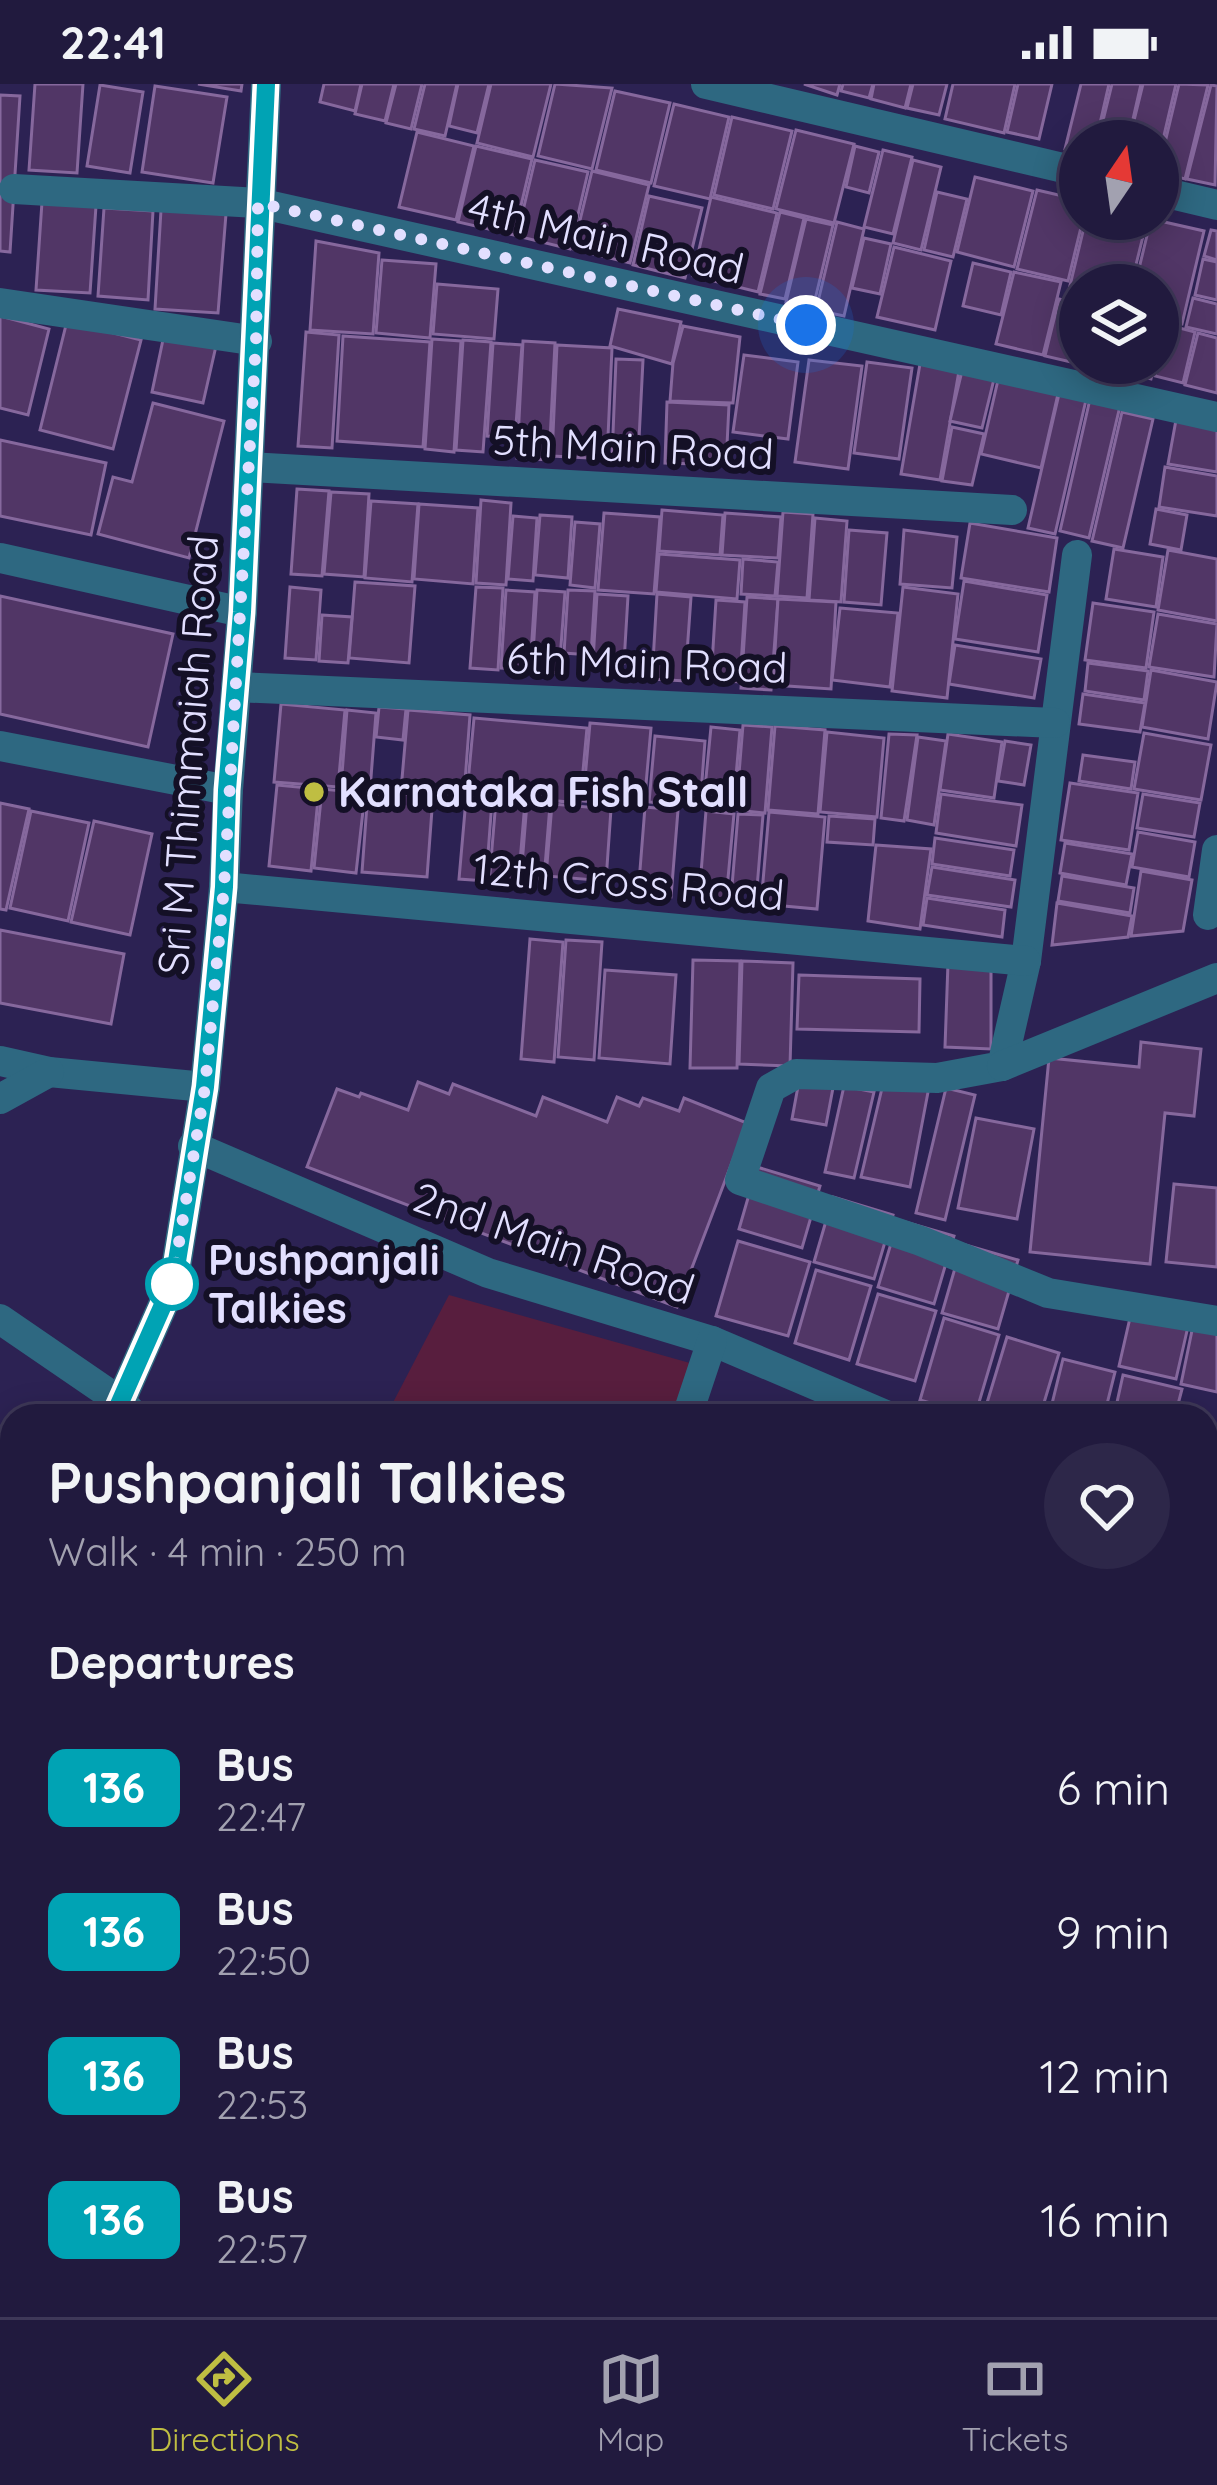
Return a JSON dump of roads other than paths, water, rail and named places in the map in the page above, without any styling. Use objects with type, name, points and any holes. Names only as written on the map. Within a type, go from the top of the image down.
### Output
[{"type":"street","name":"Sri M Thimmaiah Road","points":[[126,1404],[174,1280],[205,1087],[242,612],[266,84]]},
{"type":"street","points":[[706,84],[1059,167]]},
{"type":"street","name":"4th Main Road","points":[[14,189],[258,203],[1217,417]]},
{"type":"street","points":[[1179,196],[1217,205]]},
{"type":"street","points":[[0,303],[256,341]]},
{"type":"street","name":"5th Main Road","points":[[250,467],[1012,511]]},
{"type":"street","points":[[1002,1066],[1026,961],[1078,555]]},
{"type":"street","points":[[0,558],[242,612]]},
{"type":"street","name":"6th Main Road","points":[[236,687],[1055,723]]},
{"type":"street","points":[[0,746],[227,790]]},
{"type":"street","points":[[1208,915],[1217,850]]},
{"type":"street","name":"12th Cross Road","points":[[224,887],[1026,961]]},
{"type":"street","points":[[1217,978],[1002,1066],[937,1078],[796,1075],[771,1088],[740,1180],[921,1241],[1048,1293],[1217,1321]]},
{"type":"street","points":[[0,1060],[49,1072],[205,1087]]},
{"type":"street","points":[[0,1099],[49,1072]]},
{"type":"street","name":"2nd Main Road","points":[[193,1146],[488,1273],[712,1342],[859,1404]]},
{"type":"street","points":[[0,1318],[114,1404]]},
{"type":"street","points":[[692,1404],[712,1342]]},
{"type":"place","name":"Karnataka Fish Stall","points":[[314,792]]},
{"type":"place","name":"Pushpanjali Talkies","points":[[172,1284]]}]
